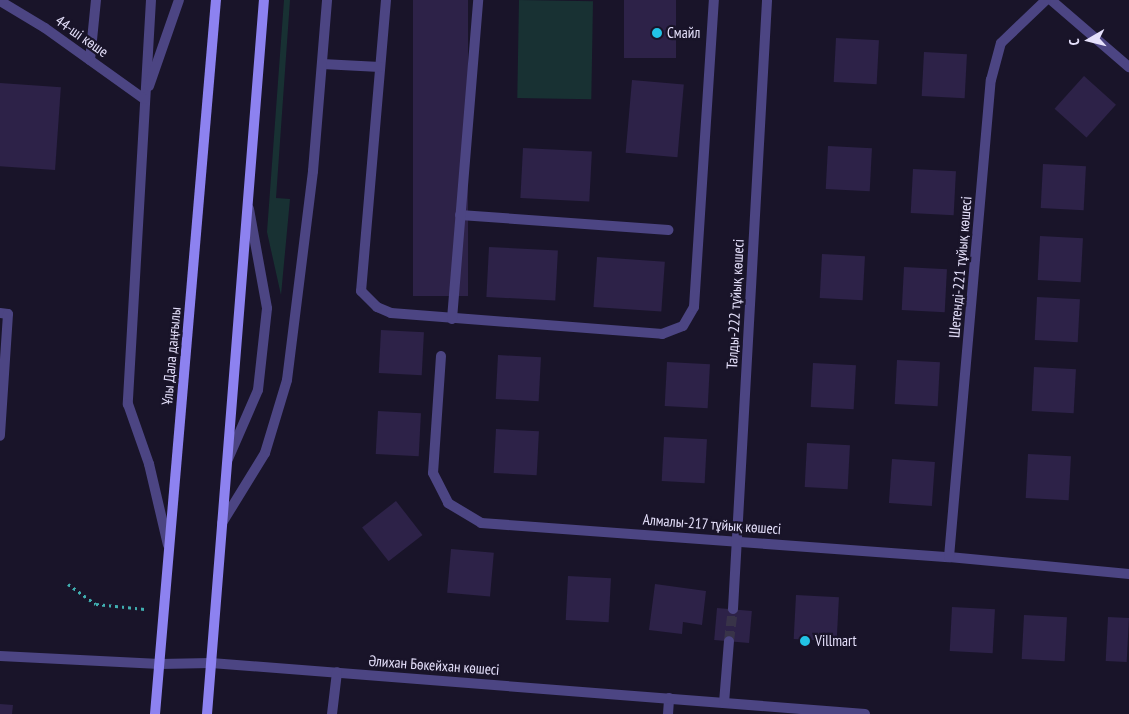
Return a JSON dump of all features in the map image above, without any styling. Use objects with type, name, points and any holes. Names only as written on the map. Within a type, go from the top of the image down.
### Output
[{"type":"main road","name":"Ұлы Дала даңғылы","points":[[156,714],[216,0]]},
{"type":"main road","points":[[206,714],[264,0]]},
{"type":"street","points":[[90,60],[96,0]]},
{"type":"street","points":[[151,0],[128,404],[149,464],[169,548]]},
{"type":"street","points":[[144,99],[179,0]]},
{"type":"street","points":[[222,523],[265,453],[287,380],[312,171],[327,0]]},
{"type":"street","points":[[386,0],[361,291],[377,307],[391,314],[662,334],[683,326],[694,307],[714,0]]},
{"type":"street","points":[[452,319],[478,0]]},
{"type":"street","name":"Талды-222 тұйық көшесі","points":[[733,609],[767,0]]},
{"type":"street","name":"Шетенді-221 тұйық көшесі","points":[[949,557],[991,80],[1001,43],[1046,0]]},
{"type":"street","points":[[1051,0],[1129,67]]},
{"type":"street","name":"44-ші көше","points":[[0,1],[90,60],[144,99]]},
{"type":"street","points":[[322,64],[380,67]]},
{"type":"street","points":[[227,462],[258,390],[267,308],[248,202]]},
{"type":"street","points":[[460,215],[668,230]]},
{"type":"street","points":[[0,313],[8,314],[0,436]]},
{"type":"street","name":"Алмалы-217 тұйық көшесі","points":[[441,356],[432,473],[448,503],[482,523],[949,557],[1129,574]]},
{"type":"street","points":[[724,702],[729,641]]},
{"type":"street","name":"Әлихан Бөкейхан көшесі","points":[[0,656],[160,664],[211,663],[724,702],[764,710],[865,714]]},
{"type":"street","points":[[332,714],[337,672]]},
{"type":"street","points":[[668,714],[669,698]]},
{"type":"path","points":[[68,584],[96,604],[145,609]]},
{"type":"green space","points":[[284,0],[290,0],[276,198],[290,199],[281,295],[267,232]]},
{"type":"green space","points":[[519,0],[593,1],[591,99],[517,98]]},
{"type":"building","points":[[413,0],[468,0],[468,296],[413,296]]},
{"type":"building","points":[[624,0],[676,0],[676,58],[624,58]]},
{"type":"building","points":[[836,38],[879,40],[877,84],[834,82]]},
{"type":"building","points":[[924,52],[967,54],[965,98],[922,96]]},
{"type":"building","points":[[1084,76],[1116,105],[1087,137],[1055,109]]},
{"type":"building","points":[[632,80],[684,85],[677,157],[626,153]]},
{"type":"building","points":[[0,83],[61,87],[55,170],[0,166]]},
{"type":"building","points":[[828,146],[872,148],[870,191],[826,189]]},
{"type":"building","points":[[523,148],[592,152],[589,202],[520,198]]},
{"type":"building","points":[[1043,164],[1086,166],[1084,210],[1041,208]]},
{"type":"building","points":[[913,169],[956,171],[954,215],[911,213]]},
{"type":"building","points":[[1040,236],[1083,238],[1081,282],[1038,280]]},
{"type":"building","points":[[489,247],[558,251],[555,301],[486,297]]},
{"type":"building","points":[[822,254],[865,256],[863,300],[820,298]]},
{"type":"building","points":[[597,257],[665,262],[661,312],[594,307]]},
{"type":"building","points":[[904,267],[947,269],[945,312],[902,310]]},
{"type":"building","points":[[1037,297],[1080,299],[1078,342],[1035,340]]},
{"type":"building","points":[[381,330],[424,332],[422,375],[379,373]]},
{"type":"building","points":[[498,355],[541,357],[539,401],[496,399]]},
{"type":"building","points":[[897,360],[940,362],[938,406],[895,404]]},
{"type":"building","points":[[667,362],[710,364],[708,408],[665,406]]},
{"type":"building","points":[[813,363],[856,365],[854,409],[811,407]]},
{"type":"building","points":[[1034,367],[1076,369],[1074,413],[1032,411]]},
{"type":"building","points":[[378,411],[421,413],[419,456],[376,454]]},
{"type":"building","points":[[496,429],[539,431],[537,475],[494,473]]},
{"type":"building","points":[[664,437],[707,439],[705,483],[662,481]]},
{"type":"building","points":[[807,443],[850,445],[848,489],[805,487]]},
{"type":"building","points":[[1028,454],[1071,456],[1069,500],[1026,498]]},
{"type":"building","points":[[892,459],[935,462],[932,506],[889,503]]},
{"type":"building","points":[[396,501],[422,535],[389,561],[362,527]]},
{"type":"building","points":[[451,549],[494,553],[490,597],[447,593]]},
{"type":"building","points":[[568,576],[611,578],[609,622],[566,620]]},
{"type":"building","points":[[655,584],[706,591],[702,625],[683,622],[682,634],[649,630]]},
{"type":"building","points":[[796,595],[839,597],[837,641],[794,639]]},
{"type":"building","points":[[952,607],[995,609],[993,653],[950,651]]},
{"type":"building","points":[[717,608],[752,611],[749,643],[714,640]]},
{"type":"building","points":[[1024,615],[1067,617],[1065,661],[1022,659]]},
{"type":"building","points":[[1108,617],[1129,618],[1127,662],[1106,661]]},
{"type":"building","points":[[0,704],[13,705],[12,714],[0,714]]},
{"type":"tunnel","points":[[729,641],[733,609]]},
{"type":"place","name":"Смайл","points":[[657,33]]},
{"type":"place","name":"Villmart","points":[[805,641]]}]
